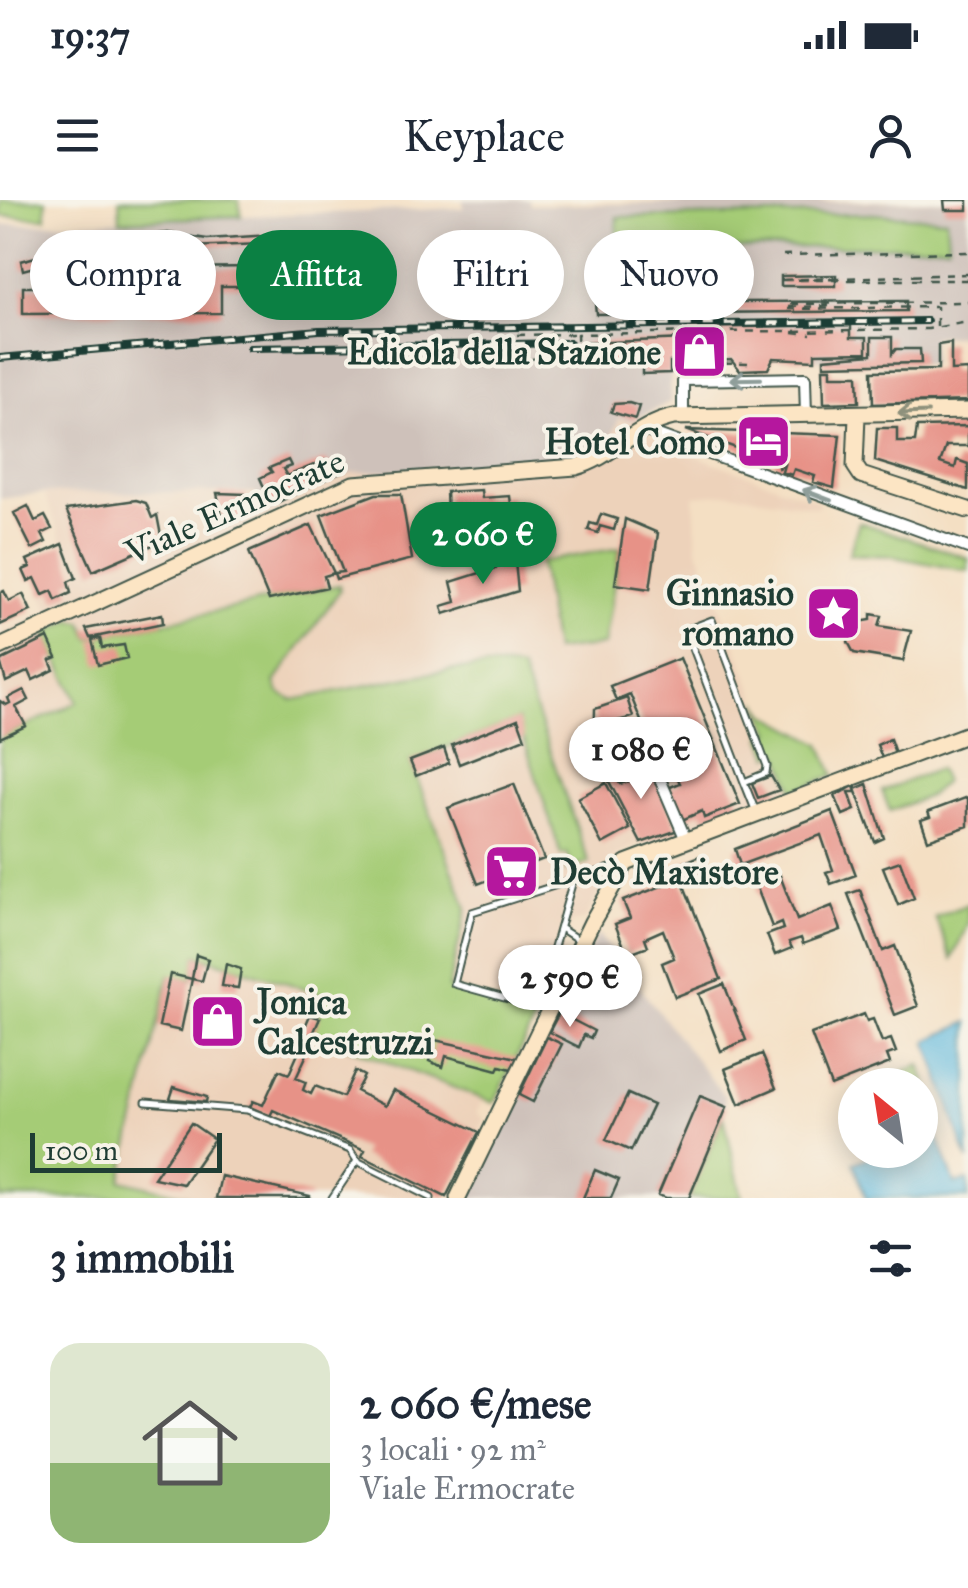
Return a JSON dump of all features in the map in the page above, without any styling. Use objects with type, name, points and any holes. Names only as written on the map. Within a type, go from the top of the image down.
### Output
[{"type":"main road","points":[[678,417],[968,412]]},
{"type":"main road","points":[[857,415],[855,466],[861,476],[968,510]]},
{"type":"main road","name":"Viale Ermocrate","points":[[0,648],[353,484],[576,467],[615,452],[644,430],[678,417]]},
{"type":"main road","points":[[458,1198],[582,943],[626,863],[968,734]]},
{"type":"street","points":[[672,440],[666,433],[678,417],[683,380],[805,378],[806,416]]},
{"type":"street","points":[[644,430],[968,548]]},
{"type":"street","points":[[660,779],[686,840]]},
{"type":"lane","points":[[744,782],[763,775],[768,766],[712,620],[686,630],[756,814]]},
{"type":"lane","points":[[574,876],[543,996],[533,1006],[454,984],[472,912],[574,876],[626,863]]},
{"type":"lane","points":[[560,928],[582,943]]},
{"type":"lane","points":[[146,1102],[247,1110],[350,1150],[357,1160],[432,1198]]},
{"type":"lane","points":[[332,1198],[357,1160]]},
{"type":"path","points":[[783,255],[968,252]]},
{"type":"path","points":[[780,280],[968,277]]},
{"type":"path","points":[[788,307],[968,302]]},
{"type":"path","points":[[834,306],[937,307],[937,327]]},
{"type":"path","points":[[517,335],[790,332],[937,327],[968,322]]},
{"type":"path","points":[[752,332],[752,338]]},
{"type":"path","points":[[790,332],[811,334]]},
{"type":"path","points":[[675,333],[675,340]]},
{"type":"path","points":[[516,358],[578,358],[578,334]]},
{"type":"path","points":[[676,362],[751,363]]},
{"type":"shaded area","points":[[463,200],[529,200],[530,205],[968,200],[968,335],[932,337],[932,364],[824,365],[823,360],[797,358],[671,362],[670,402],[632,421],[619,418],[611,437],[576,459],[352,473],[266,513],[255,492],[44,493],[0,499],[0,225],[463,208]]},
{"type":"shaded area","points":[[619,418],[635,419],[663,444],[819,501],[818,507],[731,493],[694,496],[697,547],[758,702],[768,715],[821,744],[834,775],[739,813],[641,843],[617,856],[585,920],[571,923],[562,940],[564,961],[494,1103],[482,1102],[477,1112],[485,1120],[445,1198],[0,1198],[0,634],[50,611],[27,560],[63,543],[44,493],[255,491],[267,513],[352,473],[453,469],[596,450],[611,437]]},
{"type":"shaded area","points":[[598,934],[725,1097],[724,1117],[689,1198],[469,1198]]},
{"type":"green space","points":[[0,200],[46,200],[46,218],[0,216]]},
{"type":"green space","points":[[119,200],[239,200],[241,216],[120,221]]},
{"type":"green space","points":[[874,214],[946,219],[948,245],[754,248],[754,230],[617,230],[617,217]]},
{"type":"green space","points":[[859,522],[968,558],[968,571],[889,556],[849,554]]},
{"type":"green space","points":[[620,548],[604,645],[554,651],[540,562]]},
{"type":"green space","points":[[339,585],[340,590],[275,682],[279,693],[292,700],[442,672],[521,669],[589,863],[566,870],[571,864],[567,853],[561,855],[518,720],[410,761],[467,908],[448,988],[538,1013],[494,1103],[313,1034],[326,995],[197,955],[192,979],[169,975],[121,1180],[195,1198],[0,1198],[0,738],[78,702],[45,633],[72,620],[82,622],[90,638]]},
{"type":"green space","points":[[758,702],[768,715],[821,744],[834,775],[794,791],[779,753],[770,756],[762,736],[771,732]]},
{"type":"green space","points":[[938,769],[944,782],[929,796],[890,811],[882,791]]},
{"type":"green space","points":[[968,904],[968,923],[952,959],[935,917]]},
{"type":"green space","points":[[724,1117],[742,1198],[689,1198]]},
{"type":"water","points":[[968,1022],[968,1161],[938,1068],[927,1041]]},
{"type":"water","points":[[938,1138],[955,1184],[968,1180],[968,1198],[866,1198],[856,1168],[938,1168]]},
{"type":"building","points":[[944,200],[968,200],[968,210],[945,210]]},
{"type":"building","points":[[236,237],[236,245],[216,246],[216,238]]},
{"type":"building","points":[[30,258],[30,268],[23,270],[21,261]]},
{"type":"building","points":[[216,267],[236,267],[236,286],[221,286],[221,313],[216,313]]},
{"type":"building","points":[[836,275],[836,286],[781,286],[781,276]]},
{"type":"building","points":[[23,287],[30,287],[30,314],[23,314]]},
{"type":"building","points":[[906,301],[906,311],[754,312],[754,302]]},
{"type":"building","points":[[851,325],[851,337],[867,337],[867,352],[815,353],[815,360],[773,358],[768,369],[740,370],[731,359],[670,362],[670,373],[642,374],[642,363],[585,365],[585,343],[686,339],[686,328]]},
{"type":"building","points":[[872,337],[892,337],[892,354],[896,349],[920,349],[921,363],[824,365],[824,358],[872,354]]},
{"type":"building","points":[[951,343],[951,371],[968,370],[968,401],[873,404],[872,371],[938,370],[938,345]]},
{"type":"building","points":[[823,368],[831,368],[831,375],[858,375],[859,402],[824,403]]},
{"type":"building","points":[[614,404],[639,406],[635,419],[611,412]]},
{"type":"building","points":[[968,426],[968,446],[946,446],[940,463],[955,468],[957,460],[968,464],[968,490],[875,461],[877,428],[897,428],[897,442],[915,442],[917,427]]},
{"type":"building","points":[[686,430],[840,435],[834,488],[813,482],[815,476],[794,469],[792,475],[782,472],[784,465],[779,468],[775,462]]},
{"type":"building","points":[[288,460],[291,466],[283,469],[287,476],[326,460],[329,466],[340,461],[345,470],[272,505],[260,478],[272,472],[269,468]]},
{"type":"building","points":[[481,490],[482,498],[510,496],[511,504],[497,505],[498,510],[447,513],[446,492]]},
{"type":"building","points":[[217,493],[245,494],[254,512],[224,526]]},
{"type":"building","points":[[376,494],[401,494],[412,559],[336,579],[334,573],[343,572],[321,515]]},
{"type":"building","points":[[136,500],[146,503],[152,518],[157,515],[162,541],[93,571],[66,510]]},
{"type":"building","points":[[28,506],[35,521],[45,516],[52,529],[42,534],[46,542],[32,549],[14,513]]},
{"type":"building","points":[[601,514],[617,519],[614,530],[600,526],[598,533],[588,530],[590,523],[597,525]]},
{"type":"building","points":[[625,519],[658,533],[650,589],[615,584]]},
{"type":"building","points":[[311,525],[334,573],[324,576],[327,587],[269,600],[249,552]]},
{"type":"building","points":[[63,544],[76,578],[68,582],[71,593],[56,600],[52,591],[43,595],[35,578],[28,581],[23,570],[30,567],[27,560]]},
{"type":"building","points":[[515,562],[518,591],[444,614],[442,606],[456,602],[451,582]]},
{"type":"building","points":[[4,591],[9,601],[23,594],[31,611],[0,625],[0,593]]},
{"type":"building","points":[[162,614],[163,623],[90,638],[86,629]]},
{"type":"building","points":[[871,614],[882,616],[879,626],[911,631],[903,661],[854,653],[848,642],[850,630],[859,622],[871,620]]},
{"type":"building","points":[[48,638],[57,658],[50,661],[54,670],[33,680],[29,671],[6,682],[0,661]]},
{"type":"building","points":[[100,638],[102,648],[124,645],[127,658],[98,665],[92,640]]},
{"type":"building","points":[[680,658],[740,804],[704,818],[702,811],[682,820],[668,788],[680,783],[667,756],[657,760],[630,694],[616,700],[610,686]]},
{"type":"building","points":[[24,690],[29,700],[16,707],[26,726],[0,738],[0,701],[6,705],[10,703],[8,698]]},
{"type":"building","points":[[627,698],[633,717],[614,722],[614,751],[594,750],[595,709]]},
{"type":"building","points":[[518,719],[525,738],[459,764],[452,745]]},
{"type":"building","points":[[890,739],[895,753],[882,758],[877,745]]},
{"type":"building","points":[[444,748],[449,763],[416,776],[410,761]]},
{"type":"building","points":[[614,754],[623,771],[615,776],[620,784],[654,773],[678,830],[641,843],[599,762]]},
{"type":"building","points":[[771,776],[779,790],[758,798],[752,783]]},
{"type":"building","points":[[606,783],[630,829],[602,844],[578,798]]},
{"type":"building","points":[[514,784],[544,859],[478,884],[448,808]]},
{"type":"building","points":[[867,784],[884,838],[875,842],[855,789]]},
{"type":"building","points":[[854,786],[856,792],[849,792],[855,810],[843,815],[835,796]]},
{"type":"building","points":[[968,797],[968,826],[928,840],[921,820],[930,817],[928,812]]},
{"type":"building","points":[[832,811],[856,875],[831,884],[826,872],[833,870],[821,835],[740,865],[735,849]]},
{"type":"building","points":[[700,856],[705,869],[681,878],[721,979],[675,997],[662,963],[674,958],[663,930],[645,938],[648,946],[627,954],[615,924],[630,918],[623,901],[672,882],[663,871]]},
{"type":"building","points":[[900,861],[914,898],[898,905],[883,867]]},
{"type":"building","points":[[779,873],[797,920],[832,906],[841,930],[803,944],[801,938],[789,942],[792,948],[775,955],[767,935],[783,929],[781,923],[772,927],[757,888]]},
{"type":"building","points":[[860,890],[883,951],[895,946],[918,1006],[895,1015],[848,894]]},
{"type":"building","points":[[196,955],[208,959],[202,981],[192,979]]},
{"type":"building","points":[[226,964],[241,969],[238,988],[222,986]]},
{"type":"building","points":[[170,974],[192,979],[181,1031],[159,1026]]},
{"type":"building","points":[[724,984],[746,1040],[721,1051],[699,994]]},
{"type":"building","points":[[559,1013],[594,1031],[591,1038],[584,1035],[579,1047],[549,1032]]},
{"type":"building","points":[[864,1014],[867,1021],[873,1019],[882,1042],[891,1039],[896,1052],[887,1055],[890,1063],[877,1068],[838,1068],[838,1083],[831,1086],[811,1034]]},
{"type":"building","points":[[310,1015],[320,1018],[313,1034],[301,1036]]},
{"type":"building","points":[[547,1037],[562,1044],[533,1102],[519,1095]]},
{"type":"building","points":[[435,1040],[517,1058],[511,1069],[500,1066],[498,1070],[446,1056],[443,1067],[429,1061]]},
{"type":"building","points":[[300,1049],[308,1052],[296,1078],[306,1082],[303,1090],[311,1094],[315,1086],[343,1097],[355,1071],[364,1076],[356,1091],[385,1106],[393,1090],[479,1132],[446,1197],[362,1156],[365,1150],[273,1110],[270,1116],[250,1107],[253,1101],[263,1105],[279,1070],[289,1074]]},
{"type":"building","points":[[762,1054],[776,1088],[739,1104],[725,1069]]},
{"type":"building","points":[[174,1087],[207,1097],[206,1102],[170,1099]]},
{"type":"building","points":[[628,1094],[653,1105],[631,1151],[606,1140]]},
{"type":"building","points":[[700,1096],[727,1107],[689,1198],[658,1195]]},
{"type":"building","points":[[191,1123],[214,1139],[183,1184],[154,1178]]},
{"type":"building","points":[[595,1170],[619,1180],[611,1198],[583,1198]]},
{"type":"building","points":[[221,1176],[310,1196],[310,1198],[216,1198]]},
{"type":"railway","points":[[0,358],[319,330],[927,321]]},
{"type":"railway","points":[[250,348],[570,343]]},
{"type":"place","name":"Edicola della Stazione","points":[[700,352]]},
{"type":"place","name":"Hotel Como","points":[[764,442]]},
{"type":"place","name":"Ginnasio romano","points":[[833,613]]},
{"type":"place","name":"Decò Maxistore","points":[[511,872]]},
{"type":"place","name":"Jonica Calcestruzzi","points":[[218,1022]]}]
